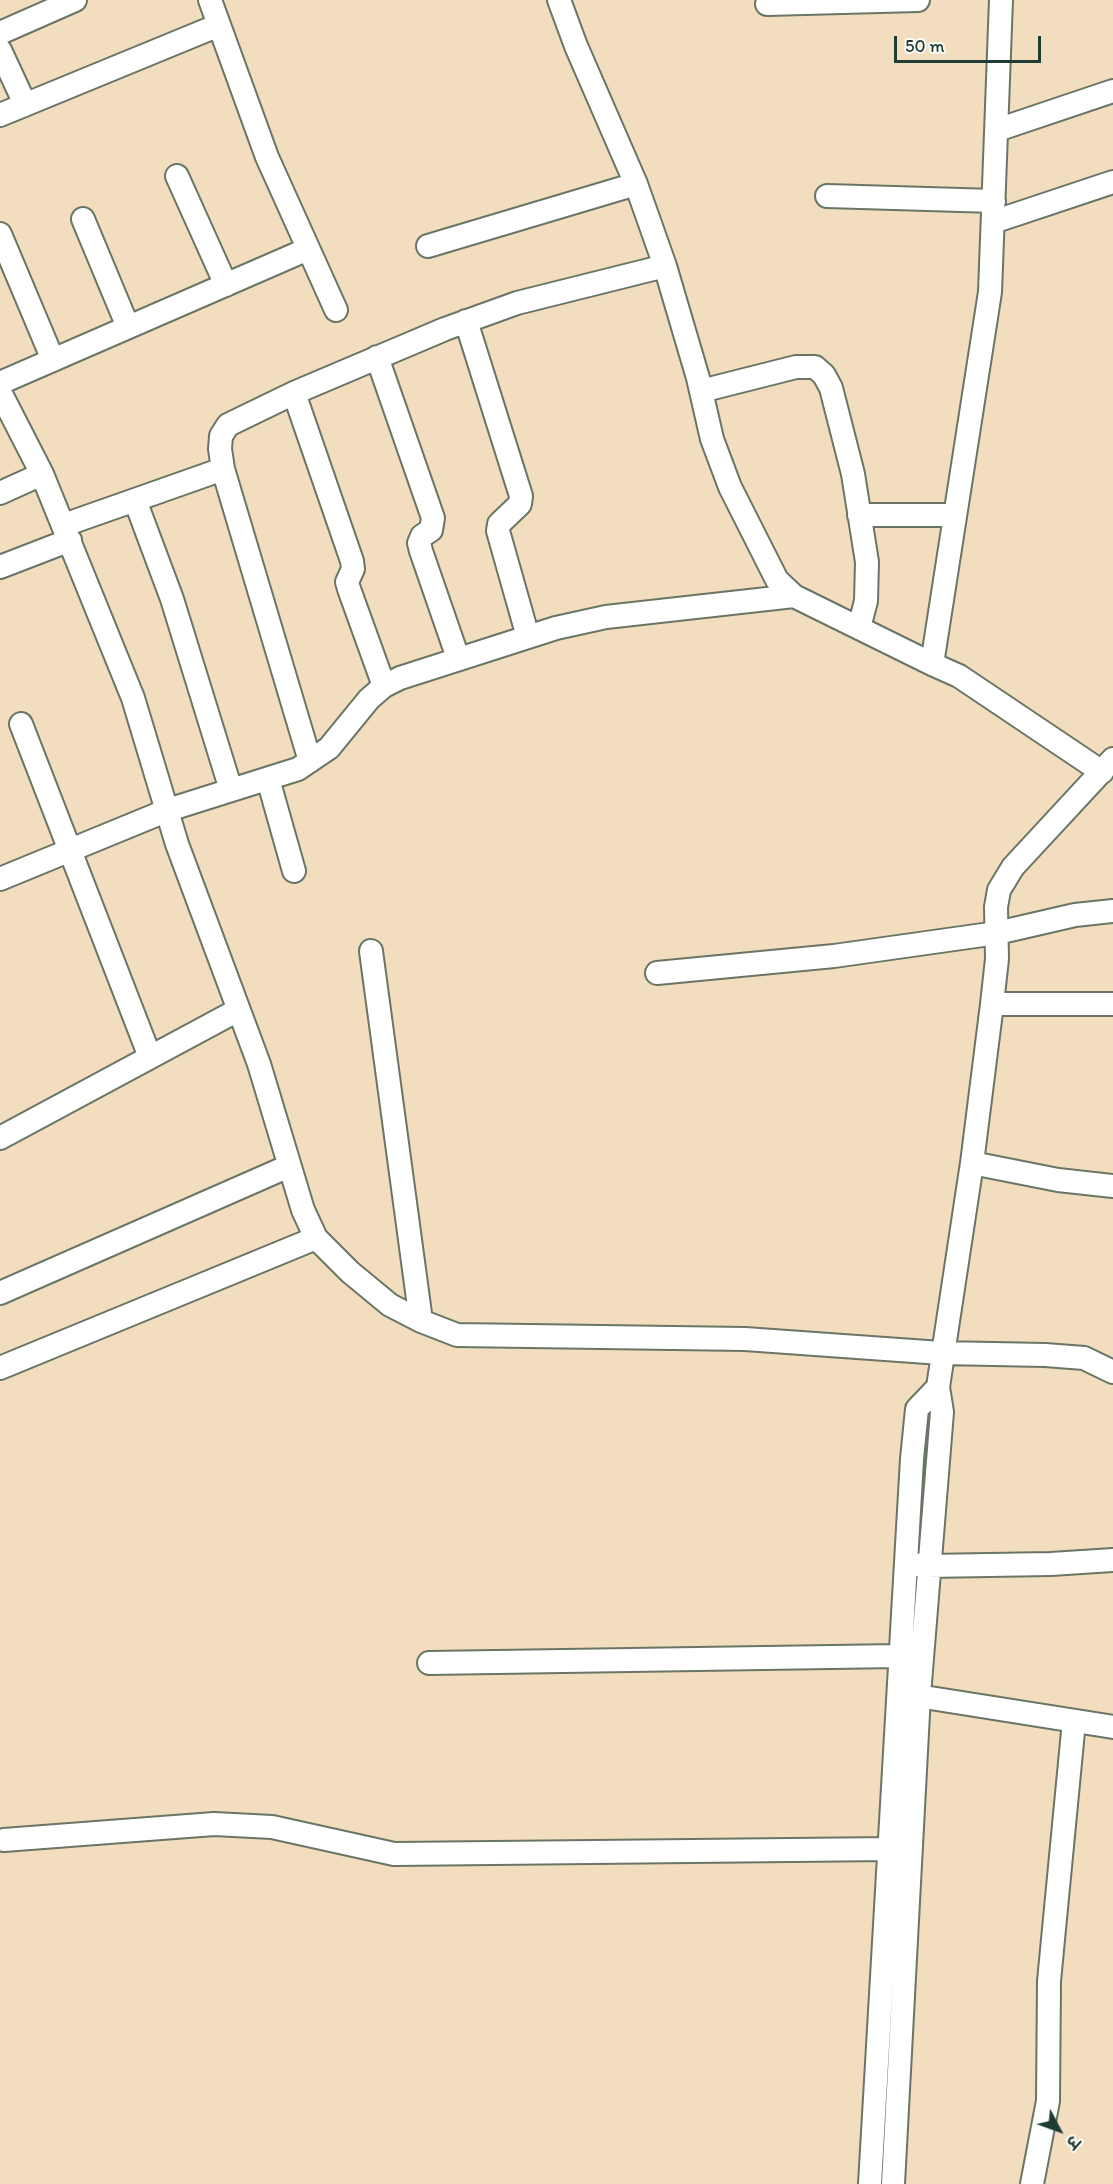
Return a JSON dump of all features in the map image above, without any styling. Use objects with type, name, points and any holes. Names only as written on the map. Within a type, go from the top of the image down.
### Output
[{"type":"street","points":[[0,33],[75,0]]},
{"type":"street","points":[[210,0],[267,157],[336,310]]},
{"type":"street","points":[[558,0],[636,184],[665,266],[701,391],[712,439],[730,487],[777,580],[794,596],[959,676],[1108,765],[1013,867],[999,890],[997,959],[992,1004],[972,1163],[941,1353],[938,1387],[942,1412],[927,1566],[908,1694],[890,1849],[870,2184]]},
{"type":"street","points":[[768,4],[918,0]]},
{"type":"street","points":[[932,664],[990,292],[1001,0]]},
{"type":"street","points":[[0,115],[219,25]]},
{"type":"street","points":[[0,50],[25,104]]},
{"type":"street","points":[[997,130],[1113,91]]},
{"type":"street","points":[[177,176],[226,285]]},
{"type":"street","points":[[827,196],[993,212],[1113,182]]},
{"type":"street","points":[[428,246],[636,184]]},
{"type":"street","points":[[83,219],[128,327]]},
{"type":"street","points":[[0,234],[53,360]]},
{"type":"street","points":[[0,383],[308,249]]},
{"type":"street","points":[[310,761],[223,469],[220,449],[222,436],[228,426],[294,393],[466,321],[517,303],[665,266]]},
{"type":"street","points":[[466,321],[521,496],[520,504],[499,524],[498,531],[528,637]]},
{"type":"street","points":[[377,357],[433,518],[431,530],[422,536],[419,543],[458,658]]},
{"type":"street","points":[[701,391],[796,367],[815,367],[824,375],[831,388],[853,474],[867,572],[866,601],[859,628]]},
{"type":"street","points":[[0,392],[9,429],[42,474],[133,698],[177,844],[259,1064],[303,1210],[316,1238],[350,1272],[390,1305],[421,1321],[457,1335],[745,1339],[941,1353],[1084,1358],[1113,1372]]},
{"type":"street","points":[[294,393],[352,561],[353,569],[347,582],[384,686]]},
{"type":"street","points":[[0,567],[135,500],[223,469]]},
{"type":"street","points":[[0,493],[42,474]]},
{"type":"street","points":[[135,500],[172,599],[231,790]]},
{"type":"street","points":[[859,515],[955,515]]},
{"type":"street","points":[[0,879],[168,810],[298,769],[329,748],[369,699],[384,686],[458,658],[606,617],[794,596]]},
{"type":"street","points":[[21,724],[150,1057]]},
{"type":"street","points":[[268,778],[294,871]]},
{"type":"street","points":[[657,973],[834,956],[997,933],[1075,915],[1113,911]]},
{"type":"street","points":[[371,951],[421,1321]]},
{"type":"street","points":[[992,1004],[1113,1004]]},
{"type":"street","points":[[0,1138],[150,1057],[240,1015]]},
{"type":"street","points":[[972,1163],[1058,1180],[1113,1186]]},
{"type":"street","points":[[0,1293],[289,1166]]},
{"type":"street","points":[[0,1368],[316,1238]]},
{"type":"street","points":[[893,2184],[908,1694],[899,1656],[917,1408],[938,1387]]},
{"type":"street","points":[[905,1563],[927,1566],[1113,1560]]},
{"type":"street","points":[[429,1664],[899,1656]]},
{"type":"street","points":[[908,1694],[1113,1727]]},
{"type":"street","points":[[1032,2184],[1048,2101],[1049,1981],[1074,1721]]},
{"type":"street","points":[[4,1840],[214,1824],[272,1827],[394,1854],[890,1849]]}]
